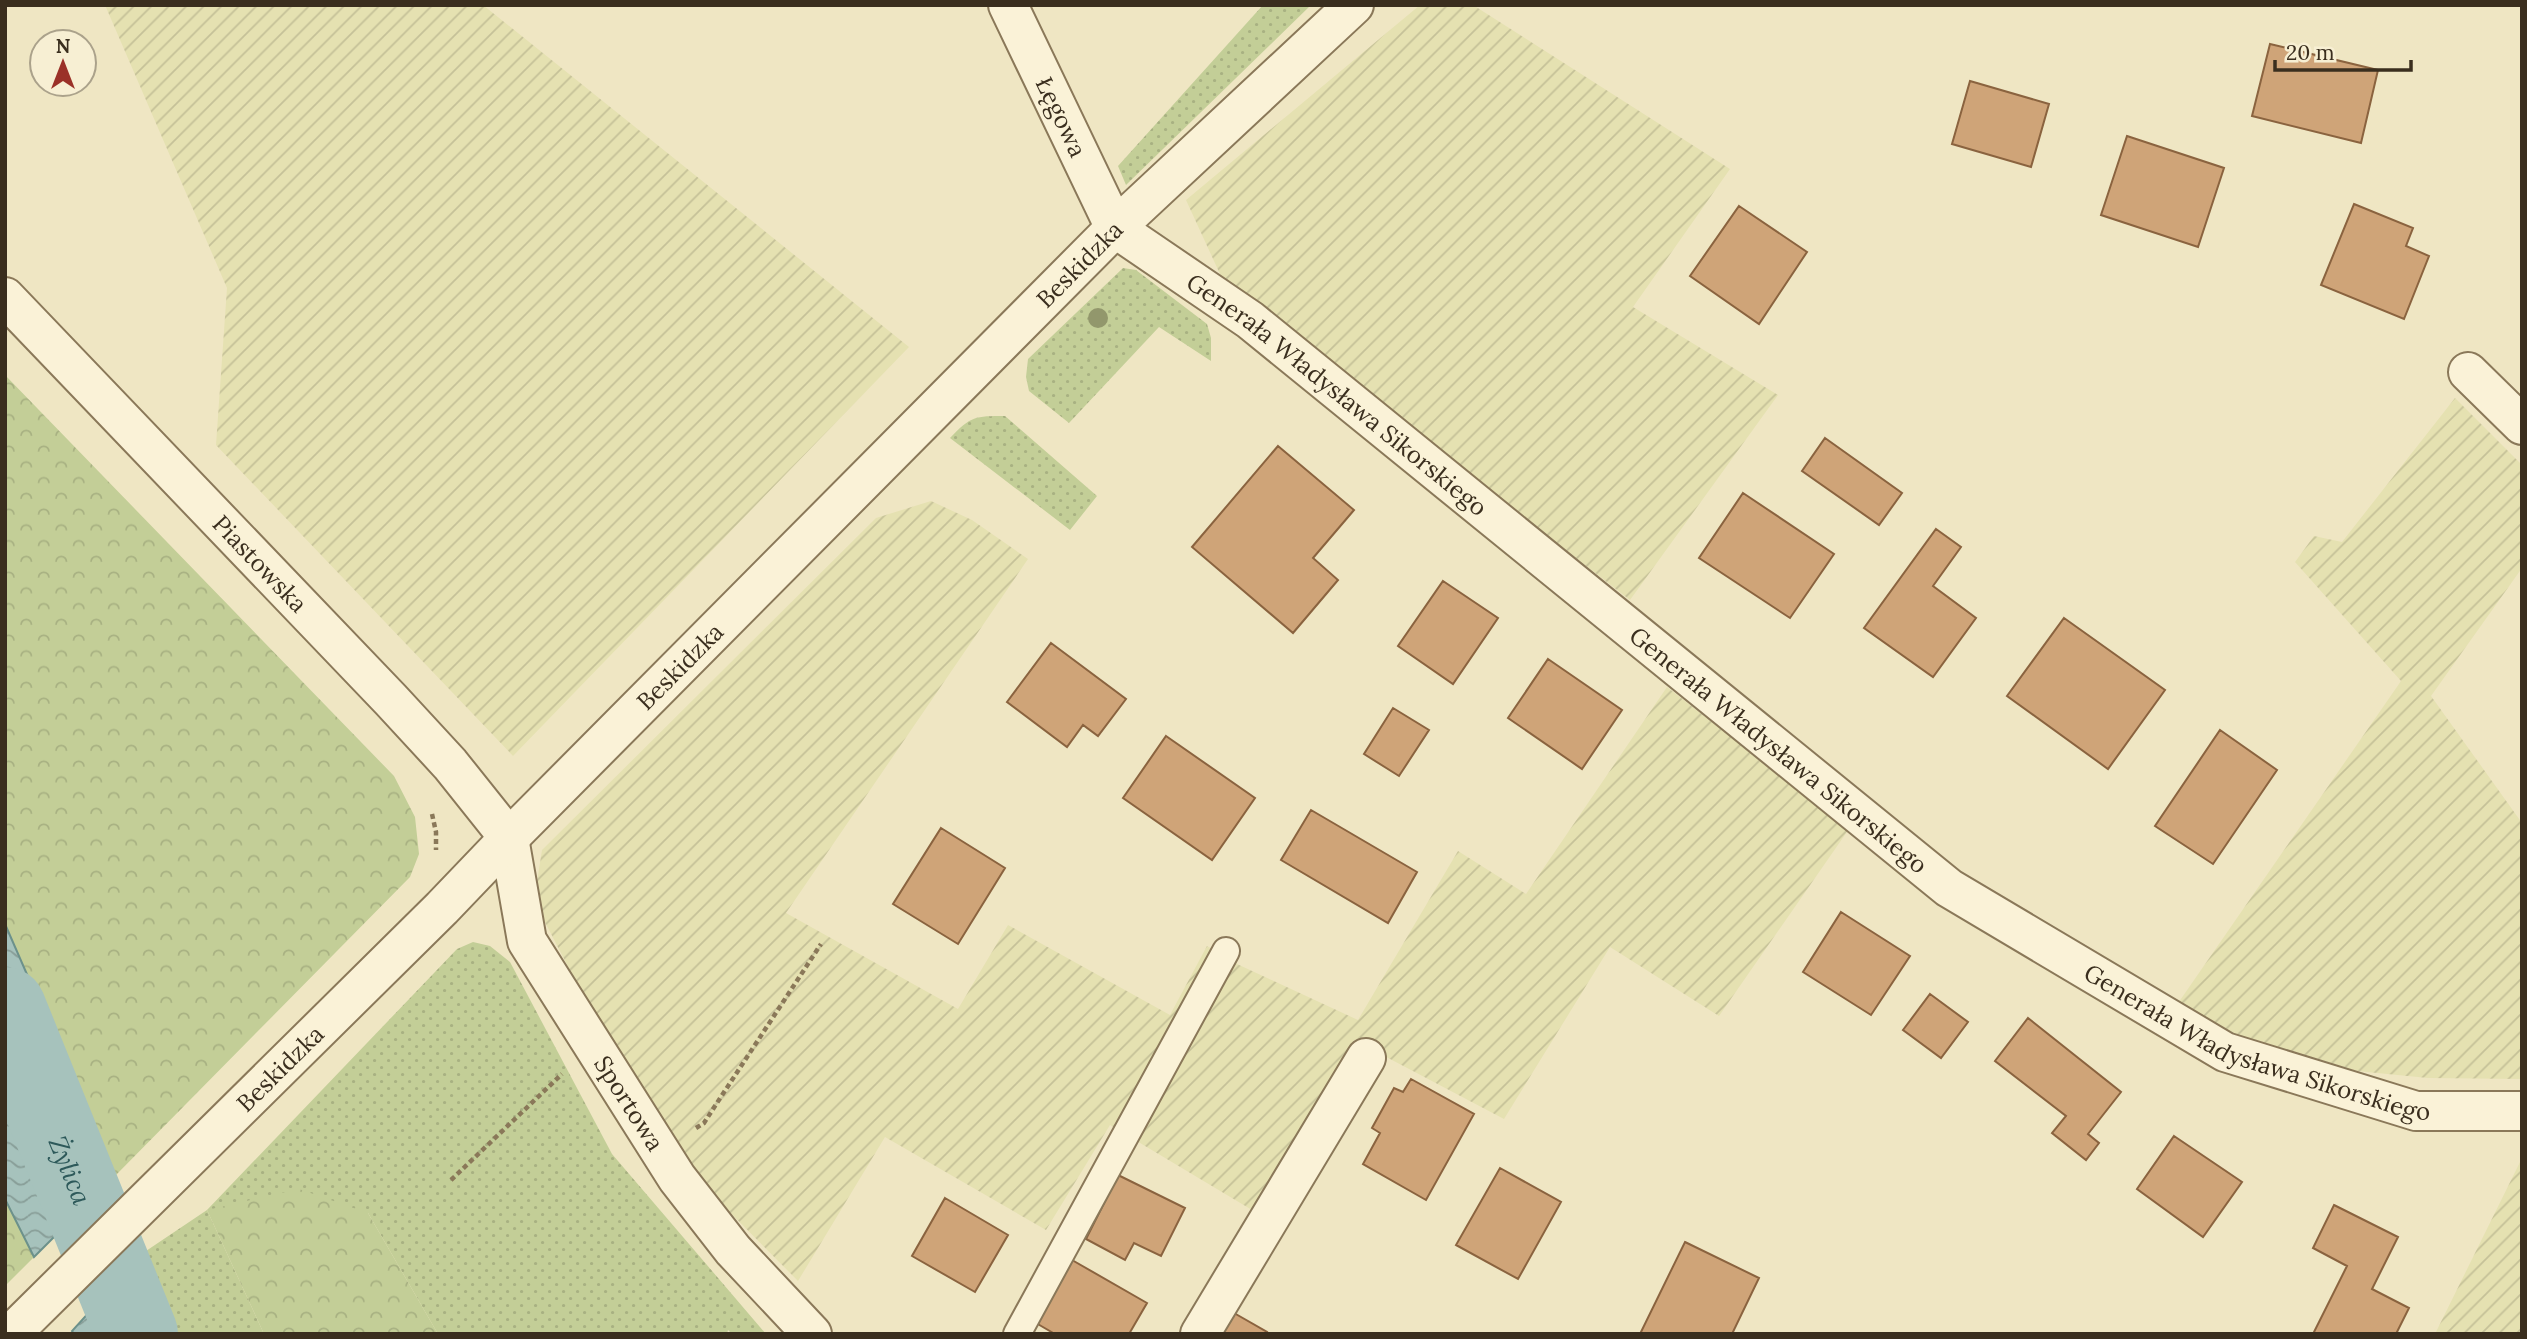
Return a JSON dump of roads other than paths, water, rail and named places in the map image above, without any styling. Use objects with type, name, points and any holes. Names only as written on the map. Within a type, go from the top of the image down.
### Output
[{"type":"street","name":"Łęgowa","points":[[1008,5],[1115,228]]},
{"type":"street","name":"Beskidzka","points":[[11,1334],[345,1006],[1115,228],[1354,5]]},
{"type":"street","name":"Generała Władysława Sikorskiego","points":[[1115,228],[1250,320],[1949,888],[2225,1052],[2416,1111],[2522,1111]]},
{"type":"street","name":"Piastowska","points":[[5,297],[391,700],[450,764],[509,838]]},
{"type":"street","points":[[2468,372],[2522,425]]},
{"type":"street","name":"Sportowa","points":[[509,838],[527,941],[677,1178],[733,1251],[812,1334]]},
{"type":"street","points":[[1200,1334],[1366,1058]]},
{"type":"lane","points":[[1017,1334],[1226,951]]},
{"type":"water","points":[[5,924],[115,1176],[34,1257],[5,1199]]},
{"type":"water","points":[[143,1253],[172,1334],[74,1334],[72,1331]]},
{"type":"waterway","name":"Żylica","points":[[5,1008],[137,1334]]}]
